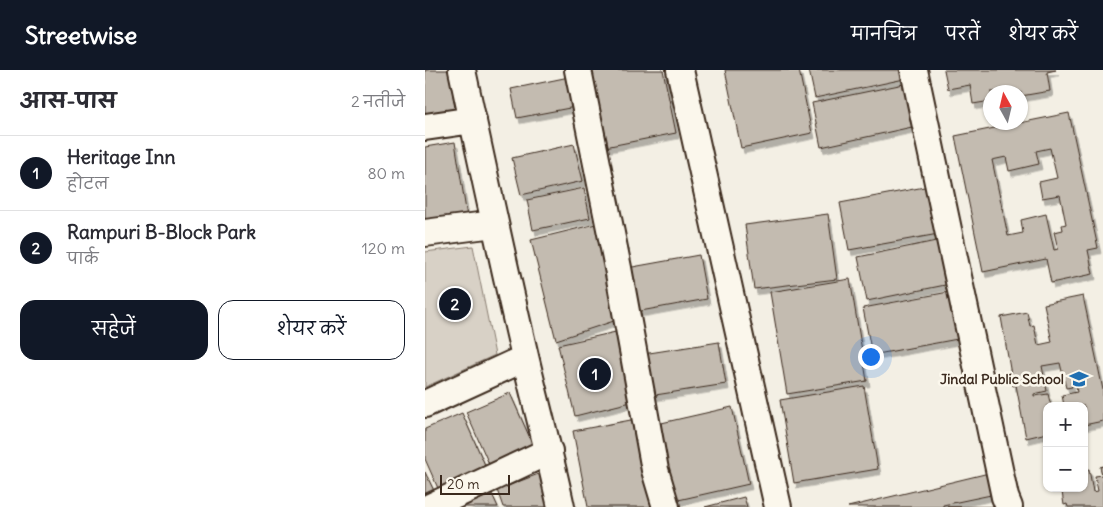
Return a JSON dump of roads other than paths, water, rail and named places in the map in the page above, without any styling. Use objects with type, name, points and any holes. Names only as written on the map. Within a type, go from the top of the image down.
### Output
[{"type":"street","points":[[462,70],[494,224],[561,507]]},
{"type":"street","points":[[578,70],[618,268],[655,470],[666,507]]},
{"type":"street","points":[[680,70],[778,507]]},
{"type":"street","points":[[915,70],[1005,497],[1009,507]]},
{"type":"street","points":[[425,127],[473,120]]},
{"type":"street","points":[[425,233],[494,224]]},
{"type":"street","points":[[425,404],[525,358]]},
{"type":"street","points":[[430,507],[549,451]]},
{"type":"place","name":"Rampuri B-Block Park","points":[[455,304]]},
{"type":"place","name":"Heritage Inn","points":[[595,374]]},
{"type":"place","name":"Jindal Public School","points":[[1079,379]]}]
